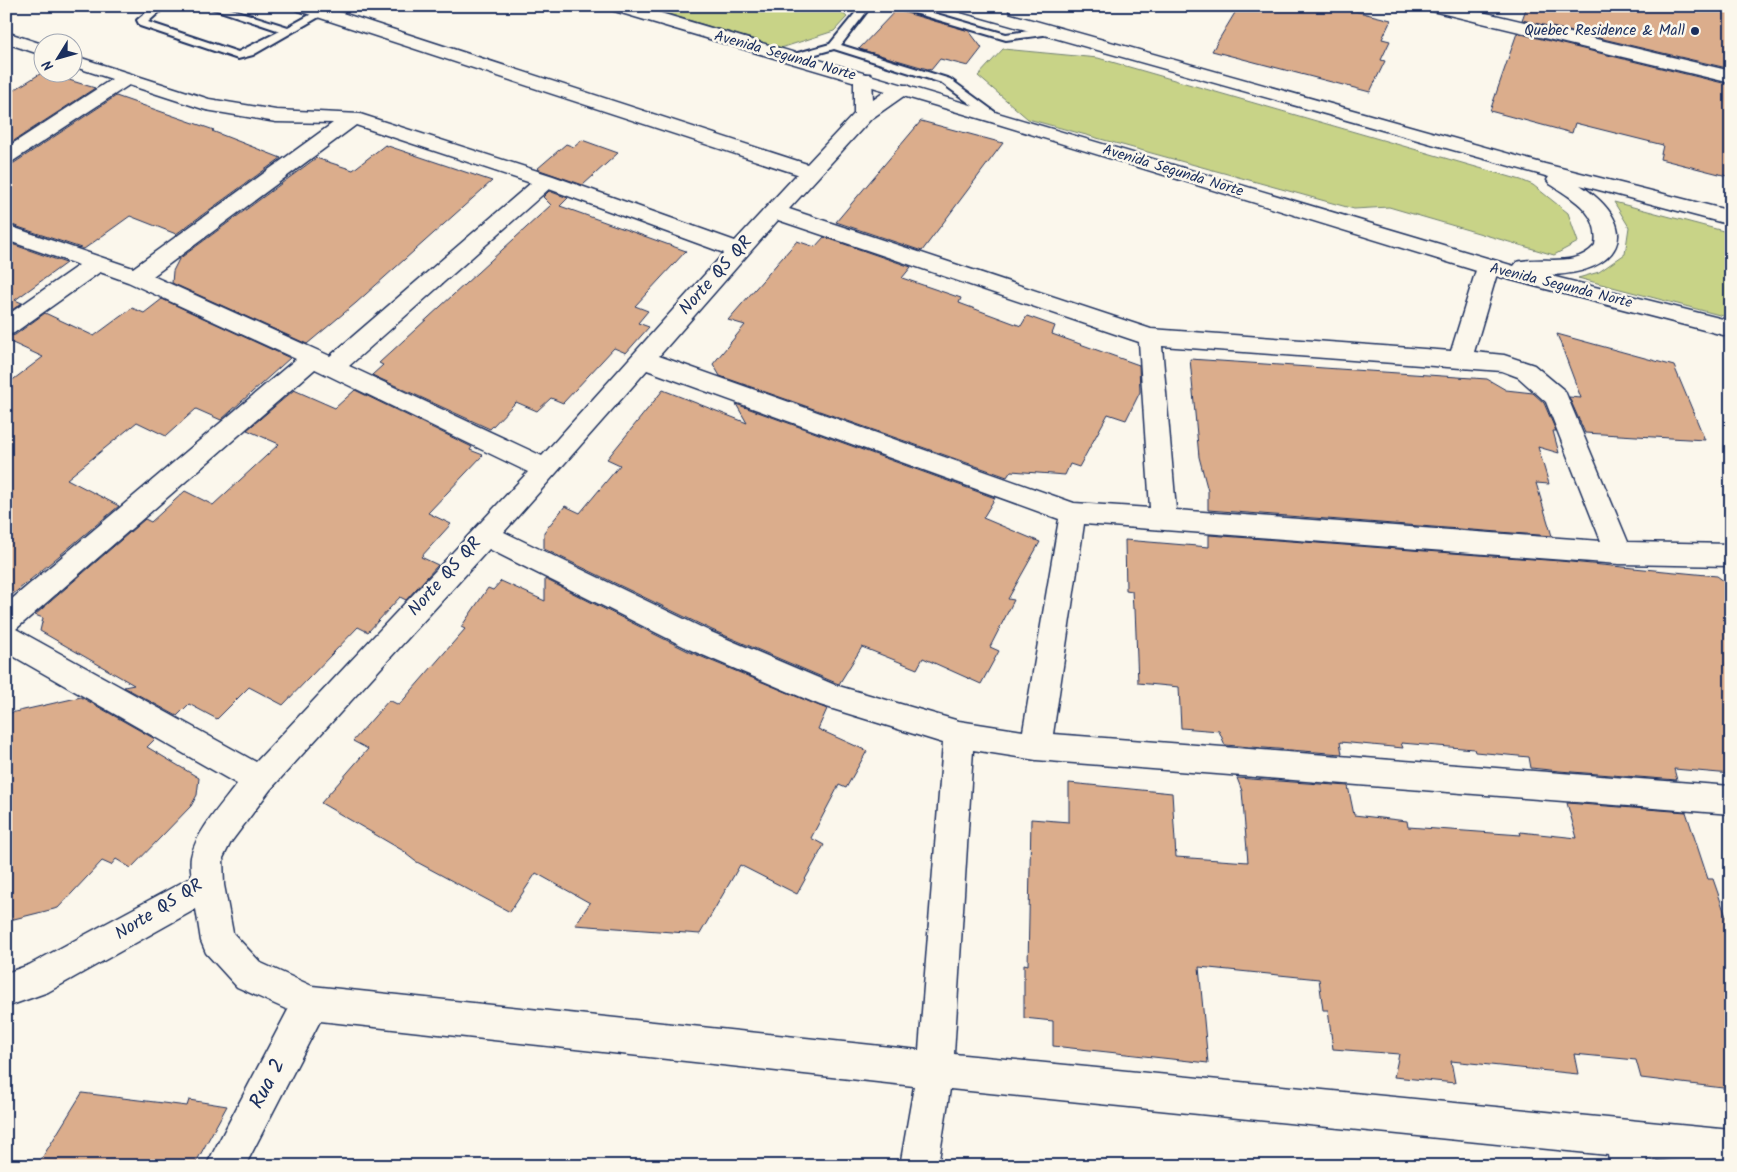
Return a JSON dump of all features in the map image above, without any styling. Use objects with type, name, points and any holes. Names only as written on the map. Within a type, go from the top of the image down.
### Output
[{"type":"street","points":[[302,6],[811,172]]},
{"type":"street","name":"Avenida Segunda Norte","points":[[617,6],[995,117],[1488,268],[1731,329]]},
{"type":"street","points":[[961,6],[999,12],[1051,31],[1538,168],[1731,218]]},
{"type":"street","points":[[1434,6],[1731,77]]},
{"type":"street","points":[[6,37],[32,46]]},
{"type":"street","points":[[82,64],[206,104],[276,116],[353,118],[546,181],[738,250]]},
{"type":"street","points":[[863,78],[864,114]]},
{"type":"street","points":[[6,157],[126,79]]},
{"type":"street","name":"Norte QS QR","points":[[6,990],[36,980],[208,885],[207,858],[220,830],[260,780],[484,534],[546,469],[738,250],[864,114],[901,89]]},
{"type":"street","points":[[136,277],[353,118]]},
{"type":"street","points":[[1460,359],[1488,268],[1579,264],[1597,256],[1605,248],[1608,228],[1601,213],[1568,187],[1538,168]]},
{"type":"street","points":[[260,780],[9,639],[322,363],[546,181]]},
{"type":"street","points":[[775,212],[1150,337],[1460,359],[1504,363],[1519,368],[1540,382],[1556,397],[1619,553]]},
{"type":"street","points":[[6,232],[136,277],[546,469]]},
{"type":"street","points":[[6,327],[98,263]]},
{"type":"street","points":[[1150,337],[1164,520]]},
{"type":"street","points":[[641,359],[1073,513],[1619,553],[1731,556]]},
{"type":"street","points":[[1036,746],[1073,513]]},
{"type":"street","points":[[484,534],[701,641],[830,696],[959,734],[1036,746],[1731,800]]},
{"type":"street","points":[[919,1166],[935,1070],[959,734]]},
{"type":"street","points":[[208,885],[218,941],[249,975],[311,1003],[935,1070],[1626,1151],[1731,1149]]},
{"type":"street","name":"Rua 2","points":[[225,1166],[311,1003]]},
{"type":"lane","points":[[161,6],[142,20],[144,24],[238,56],[248,53],[321,12]]},
{"type":"lane","points":[[210,6],[287,30]]},
{"type":"lane","points":[[834,46],[856,21],[866,6]]},
{"type":"lane","points":[[896,6],[1006,37],[1051,31]]},
{"type":"lane","points":[[791,58],[834,46],[946,81],[995,117]]},
{"type":"green space","points":[[642,6],[834,6],[847,17],[834,31],[781,48]]},
{"type":"green space","points":[[1003,49],[1098,58],[1521,180],[1533,185],[1568,213],[1578,242],[1554,255],[1389,207],[1354,209],[1028,119],[978,76]]},
{"type":"green space","points":[[1614,202],[1731,233],[1731,318],[1578,278],[1599,272],[1625,254],[1629,227]]},
{"type":"building","points":[[1239,6],[1334,6],[1391,20],[1382,39],[1390,41],[1381,60],[1385,61],[1370,92],[1212,51]]},
{"type":"building","points":[[1527,6],[1731,6],[1731,69],[1522,20]]},
{"type":"building","points":[[896,10],[969,31],[982,48],[968,66],[940,59],[931,70],[859,49]]},
{"type":"building","points":[[1517,33],[1731,85],[1731,177],[1660,159],[1663,145],[1575,123],[1572,133],[1490,111]]},
{"type":"building","points":[[32,79],[32,82],[76,82],[95,88],[6,146],[6,95]]},
{"type":"building","points":[[116,96],[214,130],[212,131],[281,158],[176,234],[130,216],[84,249],[6,223],[6,165],[14,163]]},
{"type":"building","points":[[921,121],[1003,143],[922,251],[836,222]]},
{"type":"building","points":[[582,140],[618,153],[583,185],[537,169],[566,144],[574,147]]},
{"type":"building","points":[[385,145],[492,181],[356,303],[307,344],[172,283],[173,271],[179,259],[316,158],[353,170]]},
{"type":"building","points":[[549,191],[568,198],[560,206],[686,251],[635,306],[648,311],[638,323],[649,327],[626,353],[614,348],[563,403],[551,398],[537,411],[516,402],[490,429],[372,375],[383,365],[379,363],[551,205],[543,197]]},
{"type":"building","points":[[824,237],[911,267],[902,278],[961,298],[959,303],[1021,326],[1027,316],[1055,326],[1052,334],[1139,365],[1140,392],[1126,420],[1108,414],[1079,467],[1070,464],[1065,475],[1011,471],[1007,477],[720,376],[713,364],[745,325],[728,320],[797,241],[815,247]]},
{"type":"building","points":[[6,242],[66,263],[15,300],[22,303],[6,314]]},
{"type":"building","points":[[162,299],[290,358],[221,420],[196,409],[166,436],[137,422],[67,479],[119,506],[6,600],[6,385],[43,357],[6,340],[6,337],[15,335],[45,313],[94,336],[132,308],[144,313]]},
{"type":"building","points":[[1557,334],[1674,366],[1705,440],[1585,433],[1569,397],[1581,398]]},
{"type":"building","points":[[1190,359],[1487,379],[1506,390],[1533,393],[1544,403],[1556,431],[1553,431],[1559,453],[1538,447],[1549,484],[1536,483],[1552,536],[1208,510],[1208,491],[1199,457]]},
{"type":"building","points":[[294,390],[335,408],[355,390],[472,447],[470,450],[483,455],[428,513],[451,524],[421,557],[438,565],[406,600],[400,597],[368,632],[358,627],[283,705],[249,687],[217,719],[189,704],[177,716],[124,687],[134,685],[40,631],[43,618],[35,615],[145,519],[151,522],[185,491],[213,505],[279,444],[247,430]]},
{"type":"building","points":[[663,390],[747,423],[736,404],[995,498],[983,518],[1040,542],[1008,599],[1014,600],[990,647],[999,651],[981,684],[923,658],[917,669],[862,647],[839,684],[712,630],[544,549],[544,532],[565,506],[580,513],[620,465],[607,459]]},
{"type":"building","points":[[1209,535],[1560,561],[1717,576],[1731,586],[1731,774],[1674,769],[1677,780],[1559,771],[1531,768],[1529,757],[1475,752],[1474,749],[1401,743],[1403,748],[1340,742],[1342,754],[1225,745],[1219,731],[1181,728],[1179,687],[1138,683],[1135,609],[1133,609],[1132,591],[1126,590],[1125,540],[1209,547]]},
{"type":"building","points":[[545,579],[690,652],[827,709],[818,729],[867,751],[846,788],[839,785],[811,838],[824,845],[797,894],[740,865],[700,934],[575,925],[590,903],[536,873],[510,912],[415,861],[407,853],[321,803],[368,749],[353,741],[389,700],[399,705],[465,629],[461,627],[488,588],[493,590],[501,581],[545,601]]},
{"type":"building","points":[[81,697],[155,739],[147,747],[199,778],[197,795],[191,806],[131,868],[116,859],[111,865],[102,861],[58,908],[6,921],[6,714]]},
{"type":"building","points":[[1237,778],[1348,786],[1354,815],[1407,821],[1408,827],[1521,835],[1520,832],[1577,838],[1567,803],[1686,812],[1708,879],[1713,879],[1731,931],[1731,1089],[1641,1078],[1636,1060],[1574,1054],[1578,1074],[1451,1061],[1455,1083],[1394,1077],[1399,1054],[1333,1049],[1328,1010],[1323,1010],[1319,979],[1199,967],[1208,1063],[1053,1046],[1053,1021],[1024,1018],[1024,964],[1028,965],[1031,819],[1069,822],[1069,783],[1172,793],[1176,857],[1248,862],[1242,791]]},
{"type":"building","points":[[82,1093],[187,1106],[189,1100],[227,1106],[194,1166],[37,1166]]},
{"type":"place","name":"Quebec Residence & Mall","points":[[1695,31]]}]
